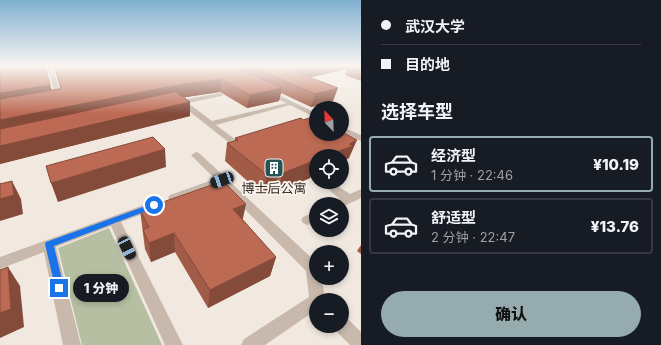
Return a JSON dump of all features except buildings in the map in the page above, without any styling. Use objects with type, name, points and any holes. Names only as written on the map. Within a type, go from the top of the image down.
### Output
[{"type":"street","points":[[53,82],[60,100],[53,101]]},
{"type":"street","points":[[264,90],[309,115]]},
{"type":"street","points":[[166,103],[182,102],[220,94]]},
{"type":"street","points":[[182,102],[235,143],[257,136]]},
{"type":"street","points":[[210,124],[291,104]]},
{"type":"street","points":[[349,132],[361,138]]},
{"type":"street","points":[[196,155],[312,268],[316,293]]},
{"type":"street","points":[[0,263],[222,180]]},
{"type":"street","points":[[330,189],[339,197]]},
{"type":"street","points":[[349,199],[361,193]]},
{"type":"street","points":[[114,220],[174,345]]},
{"type":"street","points":[[49,244],[72,345]]},
{"type":"street","points":[[250,345],[309,306]]},
{"type":"street","points":[[349,332],[361,344]]},
{"type":"green space","points":[[109,228],[162,345],[82,345],[58,248]]},
{"type":"place","name":"博士后公寓","points":[[274,168]]},
{"type":"route","points":[[59,288],[49,244],[154,205]]}]
